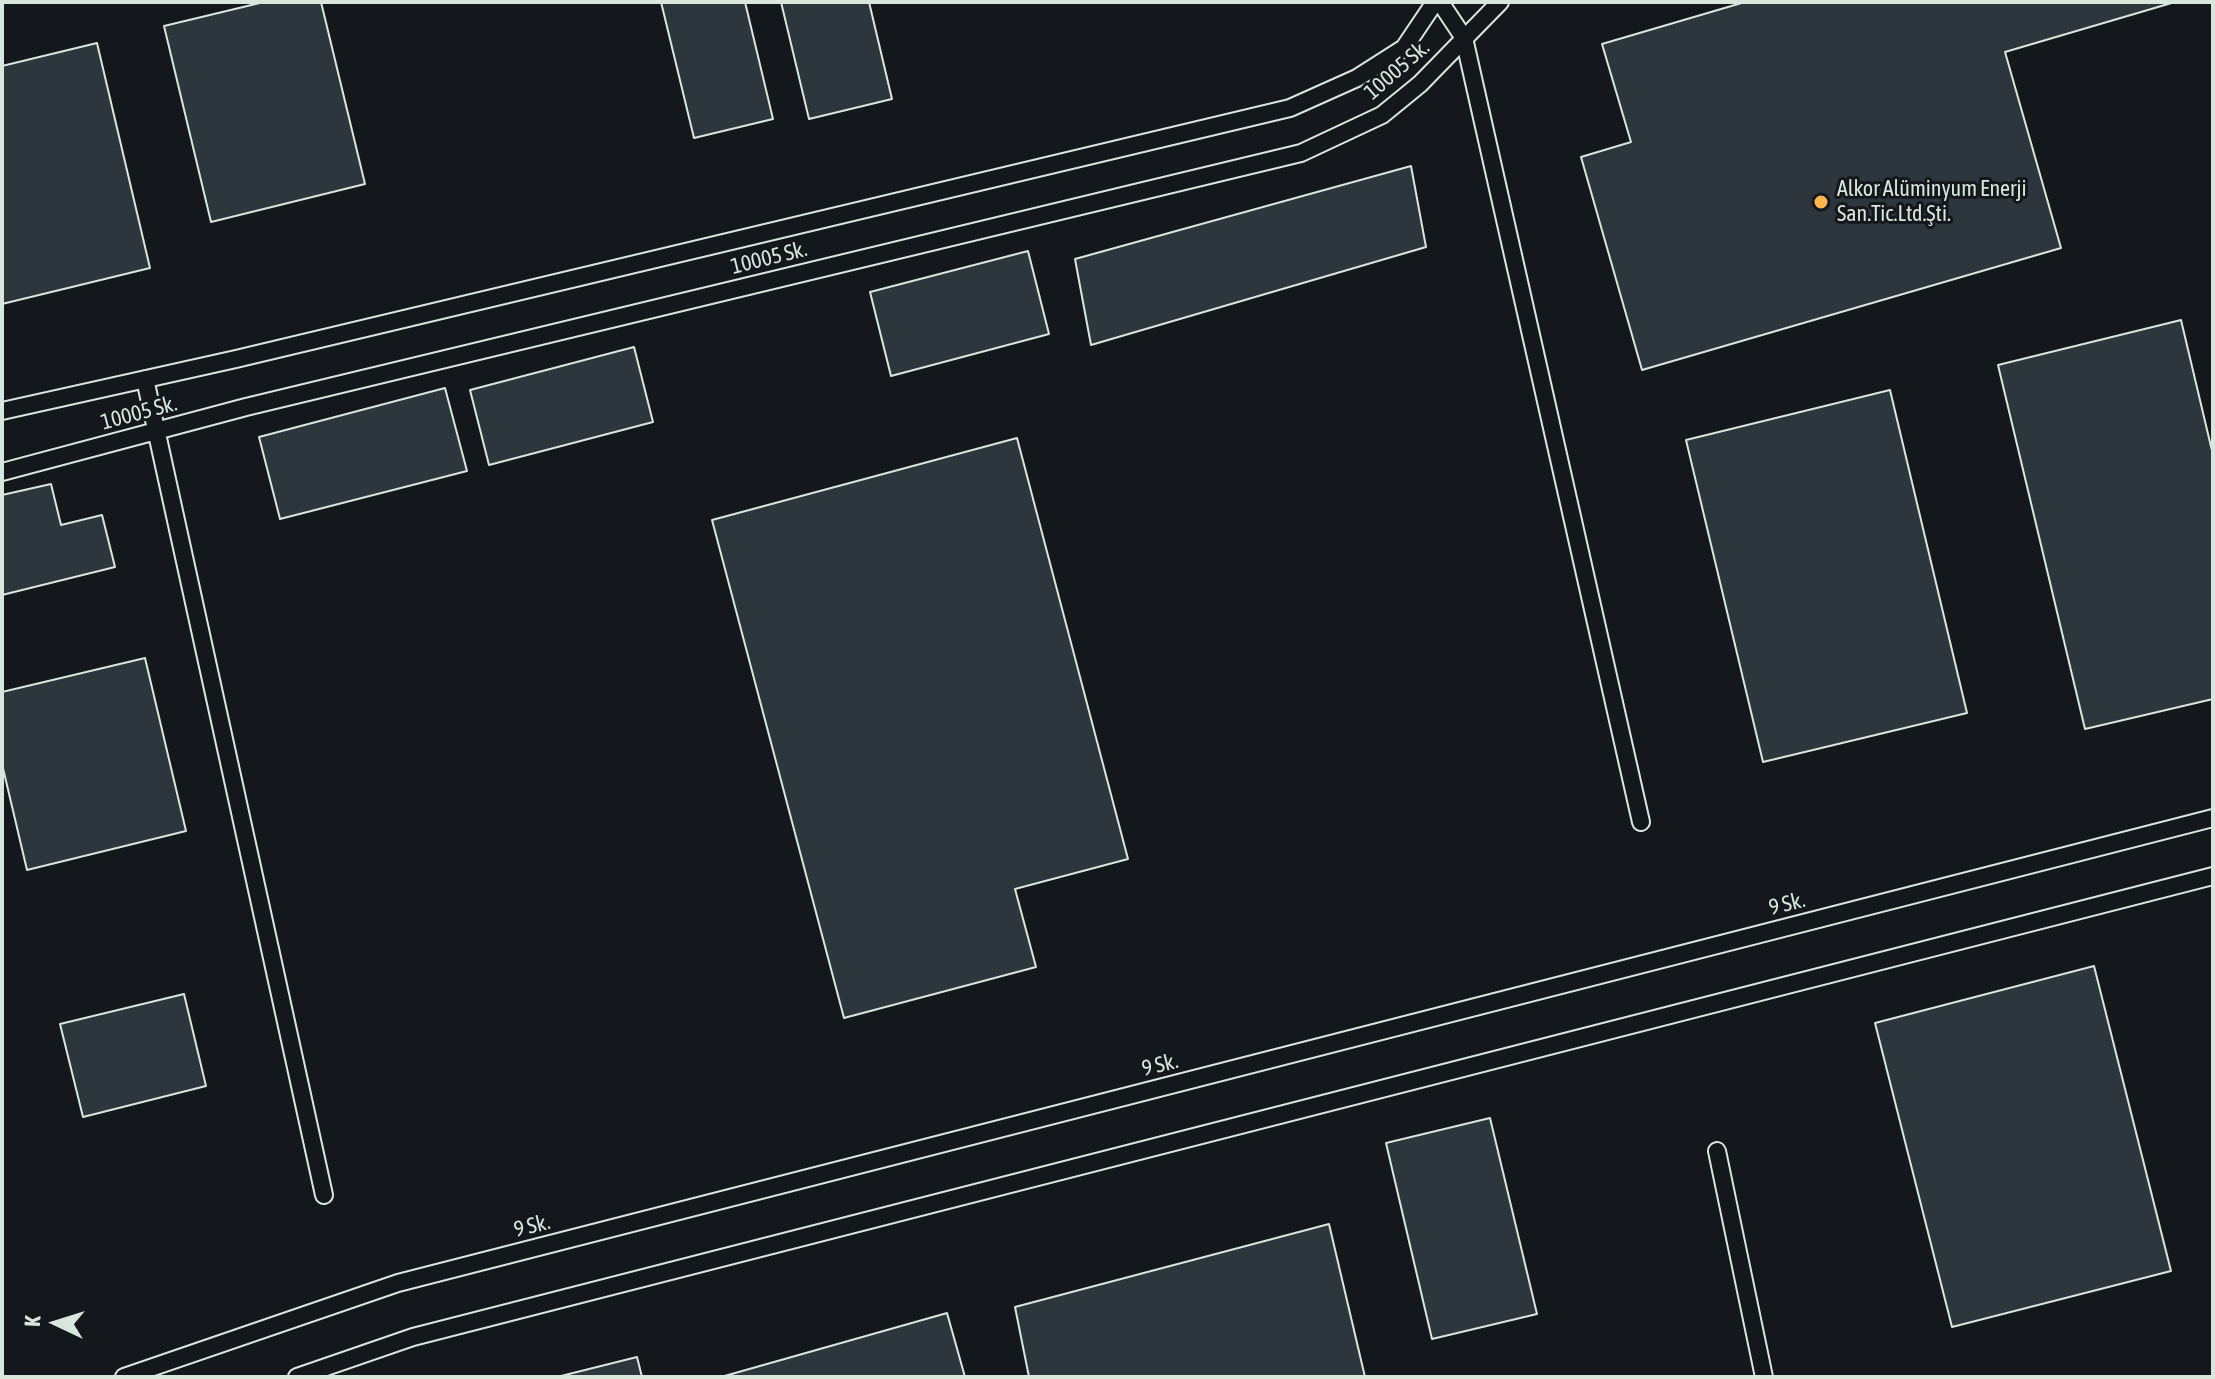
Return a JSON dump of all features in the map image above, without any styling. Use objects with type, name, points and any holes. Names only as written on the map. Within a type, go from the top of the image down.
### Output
[{"type":"lane","points":[[1438,2],[1464,38],[1641,822]]},
{"type":"lane","name":"10005 Sk.","points":[[2,411],[1290,108],[1357,78],[1404,48],[1438,2]]},
{"type":"lane","name":"10005 Sk.","points":[[2,472],[156,431],[1301,153],[1382,115],[1420,84],[1500,2]]},
{"type":"lane","points":[[145,379],[324,1195]]},
{"type":"lane","name":"9 Sk.","points":[[124,1377],[398,1283],[2213,818]]},
{"type":"lane","points":[[297,1377],[413,1337],[2213,876]]},
{"type":"lane","points":[[1717,1151],[1764,1377]]},
{"type":"building","points":[[264,2],[321,2],[365,184],[211,222],[164,26]]},
{"type":"building","points":[[661,2],[745,2],[773,119],[694,138]]},
{"type":"building","points":[[781,2],[869,2],[892,99],[809,119]]},
{"type":"building","name":"Alkor Alüminyum Enerji San.Tic.Ltd.Şti.","points":[[1745,2],[2175,2],[2005,52],[2061,248],[1642,370],[1581,157],[1631,142],[1602,44]]},
{"type":"building","points":[[97,43],[150,268],[2,304],[2,66]]},
{"type":"building","points":[[1411,166],[1426,247],[1091,345],[1075,259]]},
{"type":"building","points":[[1028,251],[1049,334],[891,376],[870,292]]},
{"type":"building","points":[[2181,320],[2213,455],[2213,699],[2085,729],[1998,365]]},
{"type":"building","points":[[634,347],[653,422],[489,465],[470,390]]},
{"type":"building","points":[[445,388],[467,471],[280,519],[259,437]]},
{"type":"building","points":[[1890,390],[1967,713],[1763,762],[1686,440]]},
{"type":"building","points":[[1017,438],[1128,859],[1015,889],[1036,967],[844,1018],[712,520]]},
{"type":"building","points":[[51,484],[61,525],[102,515],[115,567],[2,595],[2,495]]},
{"type":"building","points":[[145,658],[186,831],[27,870],[2,764],[2,692]]},
{"type":"building","points":[[2094,966],[2171,1271],[1952,1327],[1875,1023]]},
{"type":"building","points":[[184,994],[206,1086],[83,1117],[60,1024]]},
{"type":"building","points":[[1490,1118],[1537,1314],[1432,1339],[1386,1143]]},
{"type":"building","points":[[1329,1224],[1365,1377],[1029,1377],[1015,1307]]},
{"type":"building","points":[[947,1313],[965,1377],[721,1377]]},
{"type":"building","points":[[637,1357],[642,1377],[557,1377]]},
{"type":"place","name":"Alkor Alüminyum Enerji San.Tic.Ltd.Şti.","points":[[1821,202]]}]
